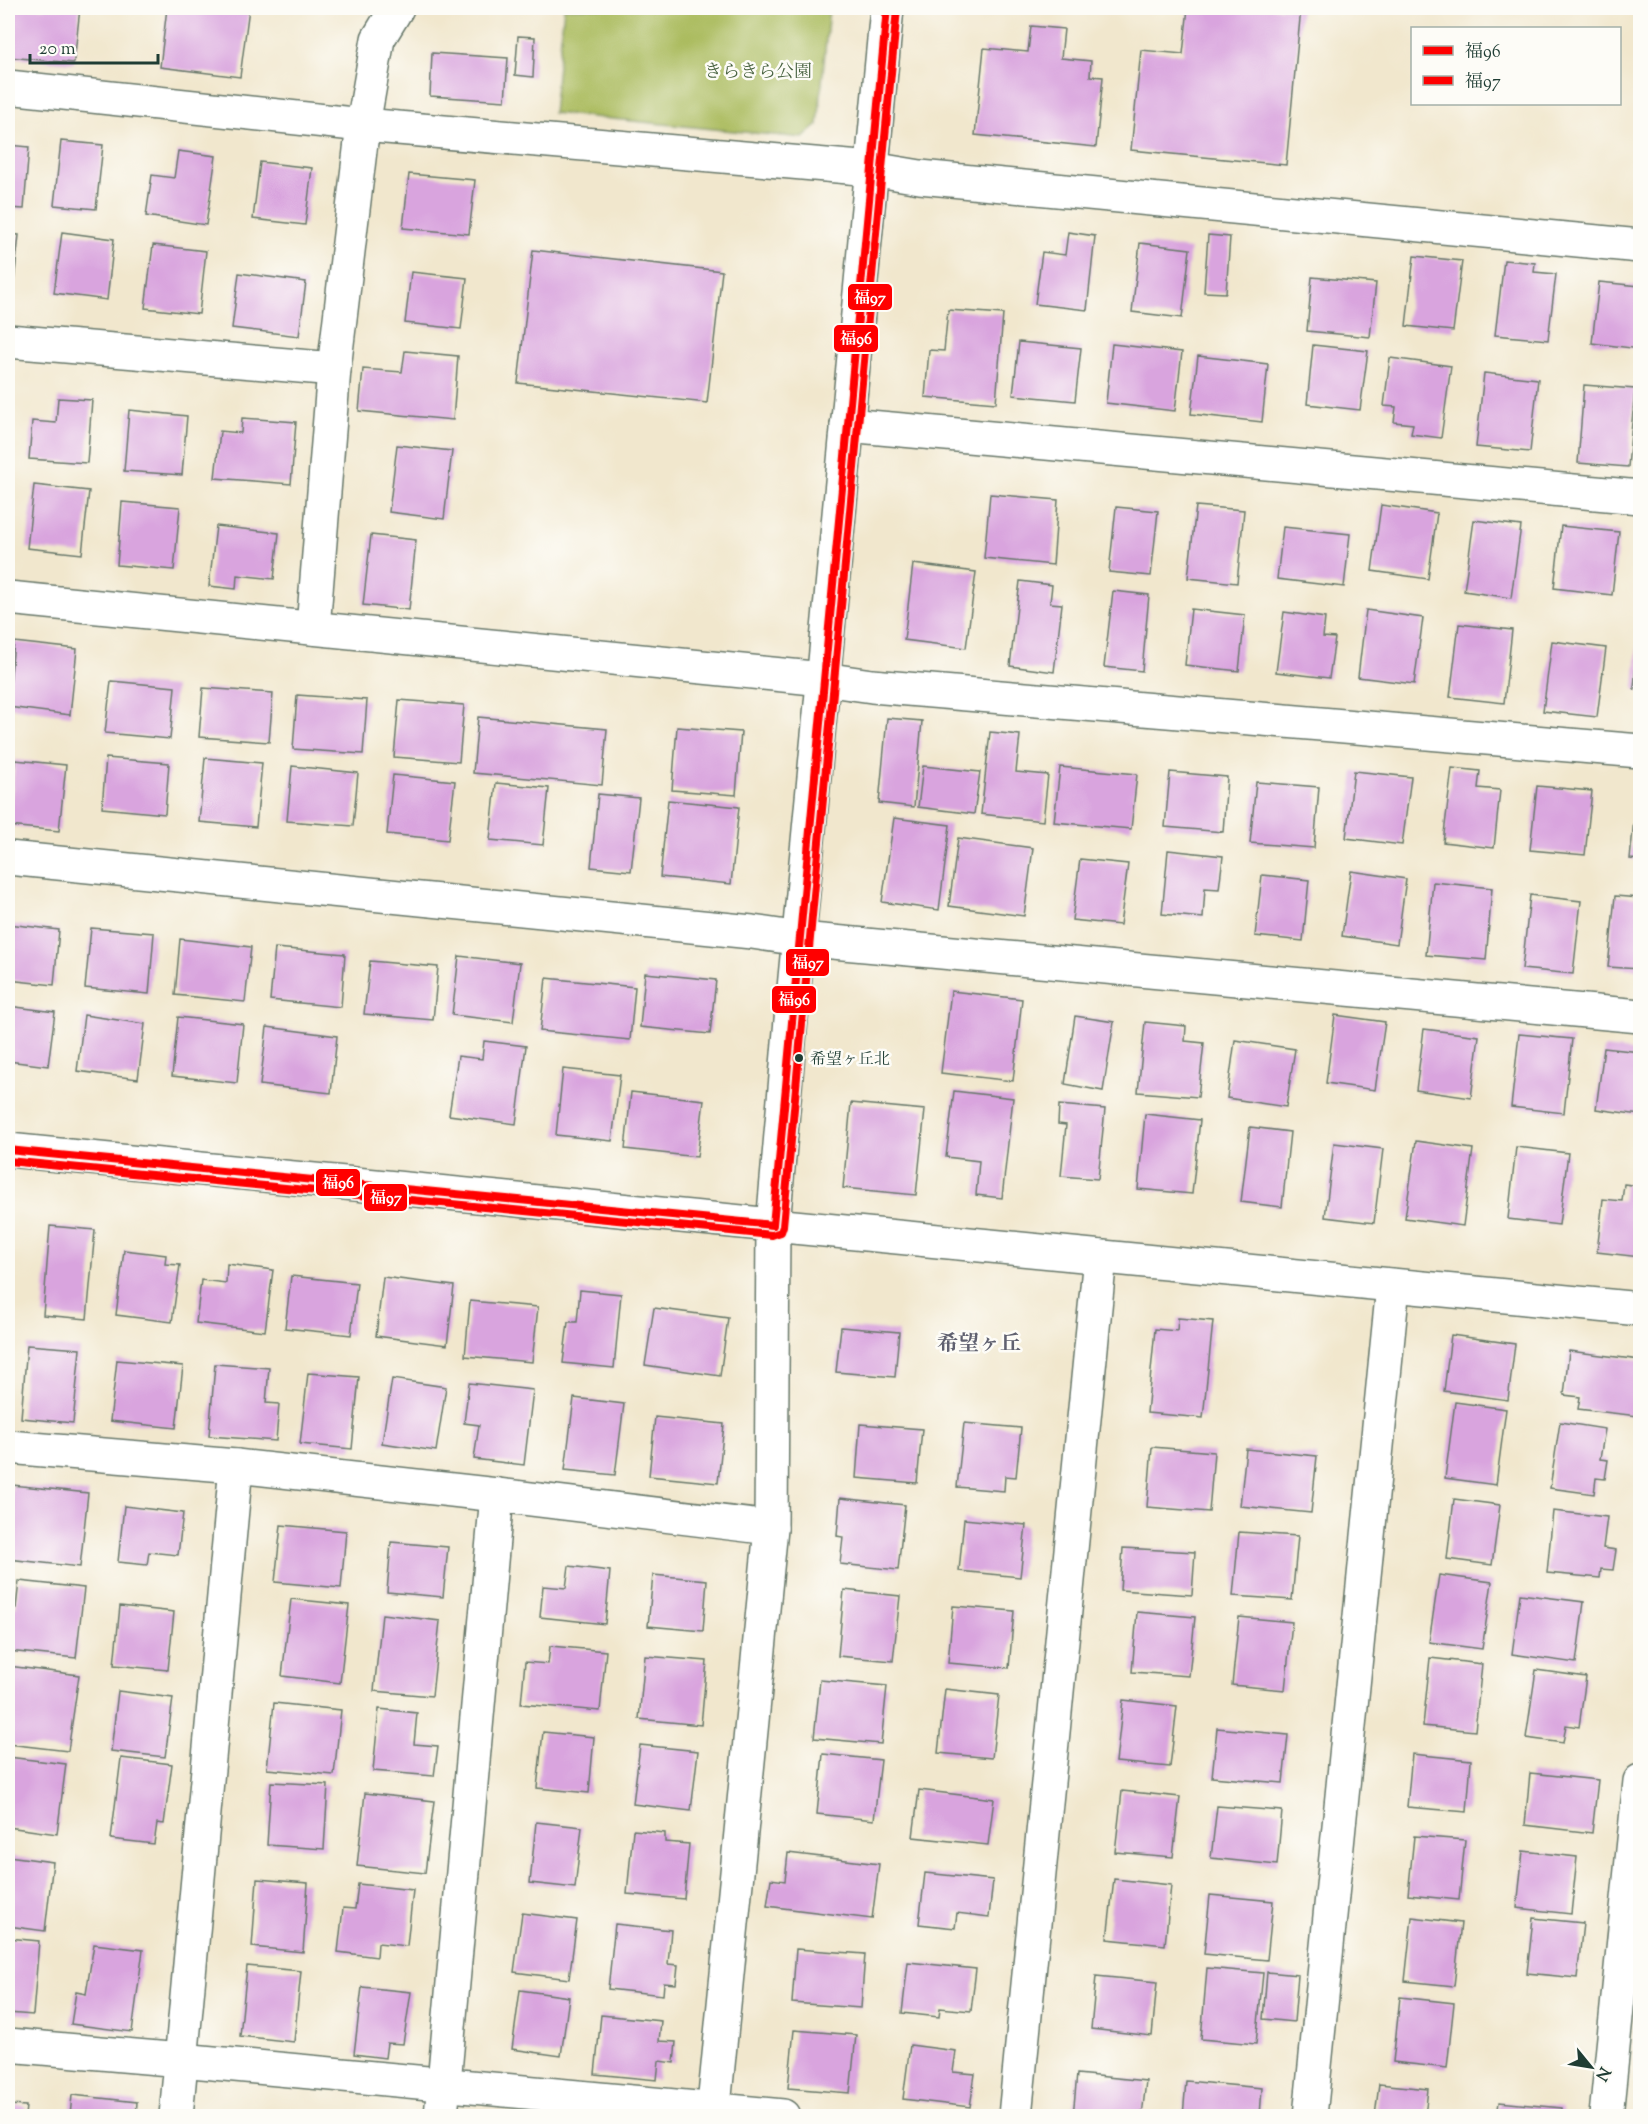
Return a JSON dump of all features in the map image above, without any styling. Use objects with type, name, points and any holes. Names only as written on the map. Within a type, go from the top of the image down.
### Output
[{"type":"street","points":[[313,628],[334,369],[363,125],[378,39],[397,8]]},
{"type":"street","points":[[714,2113],[771,1528],[773,1225],[887,8]]},
{"type":"street","points":[[8,87],[363,125],[872,169],[932,178],[1641,246]]},
{"type":"street","points":[[8,341],[334,369]]},
{"type":"street","points":[[847,425],[1641,497]]},
{"type":"street","points":[[8,598],[896,688],[1641,751]]},
{"type":"street","points":[[8,858],[728,929],[800,939],[1641,1016]]},
{"type":"street","points":[[8,1150],[1641,1309]]},
{"type":"street","points":[[1015,2116],[1100,1257]]},
{"type":"street","points":[[1310,2116],[1393,1286]]},
{"type":"street","points":[[8,1447],[236,1466],[771,1528]]},
{"type":"street","points":[[176,2116],[236,1466]]},
{"type":"street","points":[[443,2101],[497,1495]]},
{"type":"street","points":[[1606,2116],[1641,1781]]},
{"type":"street","points":[[8,2046],[181,2060],[443,2101],[783,2116]]},
{"type":"green space","name":"きらきら公園","points":[[564,8],[829,8],[818,125],[803,138],[553,113]]},
{"type":"building","points":[[8,8],[80,8],[74,63],[8,57]]},
{"type":"building","points":[[167,8],[249,8],[240,77],[160,67]]},
{"type":"building","points":[[1188,8],[1301,8],[1286,165],[1131,150],[1141,50],[1183,54]]},
{"type":"building","points":[[1031,26],[1064,29],[1061,58],[1091,61],[1090,76],[1103,77],[1096,147],[975,135],[984,48],[1028,52]]},
{"type":"building","points":[[518,36],[535,37],[533,77],[515,75]]},
{"type":"building","points":[[432,53],[508,58],[505,101],[430,96]]},
{"type":"building","points":[[61,141],[103,145],[96,209],[54,205]]},
{"type":"building","points":[[8,145],[29,147],[24,209],[8,208]]},
{"type":"building","points":[[178,151],[216,156],[206,225],[146,216],[152,175],[174,178]]},
{"type":"building","points":[[260,162],[312,168],[305,225],[253,219]]},
{"type":"building","points":[[409,174],[475,180],[469,234],[403,228]]},
{"type":"building","points":[[62,232],[114,239],[107,300],[54,293]]},
{"type":"building","points":[[1068,232],[1095,236],[1087,310],[1035,304],[1042,252],[1065,255]]},
{"type":"building","points":[[8,234],[19,235],[11,311],[8,310]]},
{"type":"building","points":[[1208,235],[1230,237],[1226,293],[1204,292]]},
{"type":"building","points":[[1140,243],[1190,249],[1182,318],[1132,312]]},
{"type":"building","points":[[153,245],[206,251],[199,314],[145,308]]},
{"type":"building","points":[[533,250],[722,271],[707,403],[518,383]]},
{"type":"building","points":[[1414,256],[1462,261],[1453,331],[1406,326]]},
{"type":"building","points":[[1504,260],[1535,263],[1534,272],[1556,274],[1548,340],[1495,335]]},
{"type":"building","points":[[411,272],[467,278],[461,329],[405,323]]},
{"type":"building","points":[[239,273],[306,282],[299,336],[232,328]]},
{"type":"building","points":[[1312,277],[1376,283],[1370,337],[1307,331]]},
{"type":"building","points":[[1599,282],[1640,286],[1639,349],[1592,343]]},
{"type":"building","points":[[948,310],[1003,314],[996,403],[925,397],[929,350],[944,351]]},
{"type":"building","points":[[1019,342],[1081,348],[1075,401],[1013,395]]},
{"type":"building","points":[[1112,344],[1182,352],[1175,411],[1106,403]]},
{"type":"building","points":[[1313,345],[1368,351],[1360,410],[1307,404]]},
{"type":"building","points":[[405,351],[458,356],[453,420],[359,411],[363,369],[402,372]]},
{"type":"building","points":[[1198,356],[1268,364],[1262,422],[1191,414]]},
{"type":"building","points":[[1390,358],[1451,366],[1441,438],[1411,434],[1413,424],[1394,422],[1396,407],[1384,406]]},
{"type":"building","points":[[1484,373],[1538,379],[1530,452],[1476,447]]},
{"type":"building","points":[[1584,385],[1635,389],[1628,467],[1578,463]]},
{"type":"building","points":[[58,398],[92,400],[87,463],[29,459],[32,421],[56,423]]},
{"type":"building","points":[[129,410],[187,416],[182,475],[124,471]]},
{"type":"building","points":[[242,418],[296,422],[291,484],[215,478],[220,431],[241,433]]},
{"type":"building","points":[[397,445],[452,451],[444,519],[389,512]]},
{"type":"building","points":[[34,485],[89,491],[82,554],[27,548]]},
{"type":"building","points":[[990,494],[1058,500],[1053,565],[984,558]]},
{"type":"building","points":[[122,502],[180,507],[174,570],[117,565]]},
{"type":"building","points":[[1381,505],[1437,513],[1428,579],[1372,571]]},
{"type":"building","points":[[1196,506],[1244,510],[1237,583],[1188,578]]},
{"type":"building","points":[[1116,507],[1158,511],[1151,576],[1109,572]]},
{"type":"building","points":[[1474,520],[1521,526],[1511,598],[1464,591]]},
{"type":"building","points":[[216,526],[279,533],[274,579],[237,575],[236,589],[209,586]]},
{"type":"building","points":[[1561,526],[1619,532],[1612,595],[1554,588]]},
{"type":"building","points":[[1283,527],[1350,534],[1344,587],[1277,579]]},
{"type":"building","points":[[371,535],[416,540],[409,610],[363,605]]},
{"type":"building","points":[[913,564],[976,572],[966,648],[904,640]]},
{"type":"building","points":[[1020,581],[1052,585],[1050,603],[1062,604],[1054,672],[1010,666]]},
{"type":"building","points":[[1113,591],[1149,595],[1142,671],[1104,667]]},
{"type":"building","points":[[1191,609],[1245,615],[1239,671],[1185,665]]},
{"type":"building","points":[[1366,610],[1423,618],[1414,684],[1358,677]]},
{"type":"building","points":[[1284,612],[1325,618],[1323,637],[1335,638],[1329,678],[1276,672]]},
{"type":"building","points":[[1459,624],[1512,630],[1504,703],[1450,697]]},
{"type":"building","points":[[1638,638],[1640,639],[1640,690],[1634,689]]},
{"type":"building","points":[[1552,641],[1606,648],[1597,717],[1543,711]]},
{"type":"building","points":[[14,642],[77,649],[70,715],[8,707]]},
{"type":"building","points":[[111,681],[175,687],[170,739],[105,733]]},
{"type":"building","points":[[203,688],[273,693],[269,742],[199,737]]},
{"type":"building","points":[[297,695],[367,700],[363,754],[293,749]]},
{"type":"building","points":[[399,700],[464,705],[459,762],[394,757]]},
{"type":"building","points":[[478,717],[607,729],[602,785],[473,773]]},
{"type":"building","points":[[887,718],[922,721],[914,807],[879,803]]},
{"type":"building","points":[[677,727],[741,732],[736,795],[672,790]]},
{"type":"building","points":[[990,732],[1020,735],[1016,772],[1048,775],[1043,821],[981,814]]},
{"type":"building","points":[[106,758],[169,763],[165,814],[102,808]]},
{"type":"building","points":[[205,758],[262,763],[256,827],[199,822]]},
{"type":"building","points":[[15,760],[66,765],[59,831],[9,826]]},
{"type":"building","points":[[292,766],[358,773],[353,826],[287,821]]},
{"type":"building","points":[[923,766],[980,772],[974,814],[918,807]]},
{"type":"building","points":[[1060,767],[1137,774],[1131,829],[1054,822]]},
{"type":"building","points":[[1452,768],[1480,771],[1478,788],[1500,790],[1494,848],[1443,842]]},
{"type":"building","points":[[1354,771],[1411,777],[1402,845],[1346,838]]},
{"type":"building","points":[[1170,772],[1227,777],[1223,832],[1165,827]]},
{"type":"building","points":[[393,775],[455,781],[448,840],[387,834]]},
{"type":"building","points":[[1256,782],[1319,787],[1314,848],[1250,843]]},
{"type":"building","points":[[496,783],[549,788],[543,845],[490,840]]},
{"type":"building","points":[[1537,786],[1592,791],[1585,855],[1530,850]]},
{"type":"building","points":[[1637,791],[1640,791],[1640,860],[1630,859]]},
{"type":"building","points":[[598,794],[639,798],[631,871],[591,867]]},
{"type":"building","points":[[668,800],[739,807],[731,884],[660,877]]},
{"type":"building","points":[[894,818],[950,825],[939,910],[882,902]]},
{"type":"building","points":[[958,838],[1033,848],[1024,916],[949,906]]},
{"type":"building","points":[[1168,850],[1223,856],[1219,889],[1205,888],[1203,918],[1162,914]]},
{"type":"building","points":[[1080,859],[1128,864],[1120,925],[1072,920]]},
{"type":"building","points":[[1351,871],[1406,879],[1397,944],[1342,936]]},
{"type":"building","points":[[1262,875],[1309,880],[1303,941],[1255,936]]},
{"type":"building","points":[[1433,882],[1492,888],[1486,960],[1426,955]]},
{"type":"building","points":[[1530,895],[1581,901],[1573,974],[1522,969]]},
{"type":"building","points":[[1615,896],[1640,898],[1640,969],[1608,967]]},
{"type":"building","points":[[8,924],[59,930],[54,985],[8,980]]},
{"type":"building","points":[[91,928],[154,933],[149,994],[85,988]]},
{"type":"building","points":[[180,939],[251,947],[245,1002],[175,995]]},
{"type":"building","points":[[275,948],[345,954],[341,1007],[270,1000]]},
{"type":"building","points":[[459,956],[520,963],[513,1022],[452,1015]]},
{"type":"building","points":[[370,961],[438,967],[433,1020],[364,1014]]},
{"type":"building","points":[[645,973],[716,980],[710,1034],[640,1027]]},
{"type":"building","points":[[546,978],[635,987],[630,1040],[540,1031]]},
{"type":"building","points":[[951,991],[1022,999],[1013,1081],[941,1073]]},
{"type":"building","points":[[8,1006],[55,1012],[48,1066],[8,1061]]},
{"type":"building","points":[[84,1015],[145,1024],[138,1079],[77,1071]]},
{"type":"building","points":[[1335,1015],[1385,1022],[1375,1090],[1326,1083]]},
{"type":"building","points":[[1075,1016],[1114,1022],[1103,1091],[1065,1084]]},
{"type":"building","points":[[178,1017],[243,1024],[237,1083],[172,1076]]},
{"type":"building","points":[[1145,1022],[1186,1026],[1185,1041],[1204,1043],[1198,1097],[1138,1092]]},
{"type":"building","points":[[267,1027],[337,1036],[331,1093],[260,1085]]},
{"type":"building","points":[[1424,1029],[1479,1036],[1471,1098],[1416,1090]]},
{"type":"building","points":[[1519,1034],[1572,1039],[1564,1113],[1511,1107]]},
{"type":"building","points":[[1235,1040],[1295,1049],[1286,1107],[1227,1098]]},
{"type":"building","points":[[484,1041],[526,1046],[516,1124],[449,1115],[458,1056],[482,1059]]},
{"type":"building","points":[[1604,1048],[1640,1052],[1640,1115],[1596,1109]]},
{"type":"building","points":[[563,1069],[620,1075],[612,1141],[556,1135]]},
{"type":"building","points":[[954,1091],[1013,1098],[1002,1198],[976,1195],[979,1161],[946,1157]]},
{"type":"building","points":[[631,1092],[704,1100],[697,1157],[625,1149]]},
{"type":"building","points":[[851,1103],[925,1110],[916,1195],[843,1188]]},
{"type":"building","points":[[1059,1105],[1105,1109],[1098,1179],[1061,1176],[1066,1125],[1058,1124]]},
{"type":"building","points":[[1145,1114],[1200,1120],[1192,1194],[1138,1189]]},
{"type":"building","points":[[1250,1127],[1290,1132],[1282,1207],[1241,1202]]},
{"type":"building","points":[[1416,1141],[1473,1149],[1463,1226],[1405,1218]]},
{"type":"building","points":[[1334,1143],[1383,1149],[1374,1223],[1325,1217]]},
{"type":"building","points":[[1516,1147],[1568,1153],[1559,1225],[1508,1219]]},
{"type":"building","points":[[1624,1184],[1640,1186],[1640,1257],[1597,1252],[1603,1199],[1622,1201]]},
{"type":"building","points":[[50,1226],[95,1230],[87,1319],[43,1315]]},
{"type":"building","points":[[124,1250],[166,1255],[165,1264],[180,1265],[172,1322],[116,1315]]},
{"type":"building","points":[[227,1264],[273,1270],[265,1331],[196,1323],[201,1280],[226,1283]]},
{"type":"building","points":[[291,1276],[357,1283],[351,1335],[285,1328]]},
{"type":"building","points":[[383,1277],[454,1286],[447,1345],[376,1336]]},
{"type":"building","points":[[580,1290],[621,1294],[614,1368],[563,1363],[568,1322],[577,1322]]},
{"type":"building","points":[[470,1301],[538,1307],[532,1362],[465,1356]]},
{"type":"building","points":[[654,1308],[728,1318],[720,1376],[645,1365]]},
{"type":"building","points":[[1178,1318],[1213,1321],[1203,1418],[1147,1413],[1155,1329],[1177,1331]]},
{"type":"building","points":[[841,1327],[899,1332],[895,1377],[836,1372]]},
{"type":"building","points":[[1451,1335],[1515,1344],[1508,1400],[1444,1391]]},
{"type":"building","points":[[27,1345],[80,1349],[73,1423],[21,1418]]},
{"type":"building","points":[[1569,1351],[1640,1360],[1638,1416],[1578,1409],[1580,1397],[1564,1395]]},
{"type":"building","points":[[117,1360],[183,1366],[176,1428],[110,1421]]},
{"type":"building","points":[[215,1364],[269,1368],[266,1403],[279,1404],[276,1441],[209,1436]]},
{"type":"building","points":[[308,1373],[359,1377],[352,1449],[300,1444]]},
{"type":"building","points":[[392,1379],[446,1387],[436,1451],[382,1443]]},
{"type":"building","points":[[469,1383],[533,1390],[524,1465],[474,1459],[479,1425],[464,1423]]},
{"type":"building","points":[[574,1398],[624,1404],[615,1475],[565,1470]]},
{"type":"building","points":[[1455,1402],[1506,1409],[1496,1485],[1445,1478]]},
{"type":"building","points":[[655,1417],[724,1424],[718,1483],[649,1476]]},
{"type":"building","points":[[1560,1422],[1605,1429],[1600,1459],[1608,1460],[1605,1479],[1596,1478],[1594,1494],[1550,1488]]},
{"type":"building","points":[[964,1423],[1021,1428],[1016,1477],[1005,1476],[1004,1491],[957,1487]]},
{"type":"building","points":[[860,1424],[922,1429],[917,1483],[856,1478]]},
{"type":"building","points":[[1152,1447],[1214,1452],[1209,1512],[1147,1507]]},
{"type":"building","points":[[1246,1449],[1317,1456],[1311,1513],[1240,1506]]},
{"type":"building","points":[[12,1485],[88,1493],[80,1567],[8,1559]]},
{"type":"building","points":[[840,1498],[905,1505],[898,1570],[840,1564],[843,1537],[837,1536]]},
{"type":"building","points":[[1454,1499],[1500,1505],[1492,1565],[1447,1559]]},
{"type":"building","points":[[124,1506],[183,1513],[178,1555],[149,1552],[147,1565],[118,1562]]},
{"type":"building","points":[[1553,1511],[1607,1517],[1603,1548],[1616,1550],[1613,1570],[1601,1569],[1600,1578],[1547,1573]]},
{"type":"building","points":[[964,1519],[1026,1525],[1020,1577],[959,1571]]},
{"type":"building","points":[[281,1525],[346,1531],[341,1588],[275,1582]]},
{"type":"building","points":[[1239,1532],[1298,1536],[1292,1600],[1233,1596]]},
{"type":"building","points":[[391,1542],[448,1547],[443,1597],[387,1592]]},
{"type":"building","points":[[1123,1548],[1195,1552],[1192,1595],[1120,1590]]},
{"type":"building","points":[[569,1566],[610,1571],[605,1624],[540,1617],[543,1586],[566,1588]]},
{"type":"building","points":[[653,1575],[707,1580],[703,1631],[648,1626]]},
{"type":"building","points":[[1439,1575],[1492,1582],[1482,1649],[1429,1642]]},
{"type":"building","points":[[19,1581],[84,1588],[76,1658],[8,1651],[8,1607],[16,1608]]},
{"type":"building","points":[[844,1590],[900,1596],[893,1661],[838,1656]]},
{"type":"building","points":[[1520,1594],[1584,1602],[1576,1663],[1512,1654]]},
{"type":"building","points":[[291,1599],[349,1605],[340,1683],[282,1676]]},
{"type":"building","points":[[120,1606],[174,1612],[168,1670],[114,1665]]},
{"type":"building","points":[[953,1606],[1014,1611],[1009,1668],[948,1663]]},
{"type":"building","points":[[1137,1612],[1195,1617],[1189,1676],[1132,1672]]},
{"type":"building","points":[[382,1614],[440,1621],[432,1696],[374,1691]]},
{"type":"building","points":[[1239,1617],[1292,1622],[1285,1690],[1232,1685]]},
{"type":"building","points":[[550,1646],[606,1651],[600,1711],[521,1704],[525,1662],[548,1664]]},
{"type":"building","points":[[645,1656],[707,1661],[701,1725],[639,1719]]},
{"type":"building","points":[[1430,1658],[1482,1664],[1475,1731],[1423,1726]]},
{"type":"building","points":[[8,1666],[79,1675],[68,1751],[8,1744]]},
{"type":"building","points":[[1536,1670],[1586,1677],[1579,1727],[1566,1725],[1563,1743],[1526,1738]]},
{"type":"building","points":[[820,1680],[887,1686],[881,1744],[814,1738]]},
{"type":"building","points":[[945,1689],[999,1695],[992,1758],[938,1753]]},
{"type":"building","points":[[118,1691],[173,1698],[165,1757],[111,1751]]},
{"type":"building","points":[[1123,1700],[1177,1706],[1170,1767],[1116,1762]]},
{"type":"building","points":[[274,1703],[341,1710],[334,1775],[267,1769]]},
{"type":"building","points":[[379,1709],[417,1713],[414,1744],[438,1746],[434,1776],[373,1771]]},
{"type":"building","points":[[1217,1728],[1288,1735],[1283,1783],[1212,1777]]},
{"type":"building","points":[[543,1732],[594,1737],[589,1793],[537,1788]]},
{"type":"building","points":[[640,1745],[698,1751],[691,1811],[633,1804]]},
{"type":"building","points":[[823,1754],[881,1760],[874,1820],[817,1814]]},
{"type":"building","points":[[1412,1754],[1471,1760],[1467,1812],[1407,1807]]},
{"type":"building","points":[[8,1757],[66,1764],[57,1834],[8,1827]]},
{"type":"building","points":[[121,1758],[172,1764],[164,1824],[157,1823],[154,1844],[111,1839]]},
{"type":"building","points":[[1530,1773],[1598,1780],[1592,1833],[1525,1825]]},
{"type":"building","points":[[271,1782],[328,1785],[324,1849],[267,1845]]},
{"type":"building","points":[[919,1790],[994,1799],[988,1845],[913,1837]]},
{"type":"building","points":[[1122,1791],[1180,1797],[1173,1857],[1115,1852]]},
{"type":"building","points":[[365,1793],[434,1801],[425,1873],[357,1866]]},
{"type":"building","points":[[1217,1806],[1282,1811],[1277,1865],[1211,1858]]},
{"type":"building","points":[[536,1822],[582,1827],[575,1888],[530,1883]]},
{"type":"building","points":[[633,1830],[665,1833],[665,1842],[689,1844],[684,1899],[627,1894]]},
{"type":"building","points":[[1414,1836],[1465,1840],[1459,1900],[1408,1895]]},
{"type":"building","points":[[1523,1851],[1577,1857],[1571,1914],[1517,1908]]},
{"type":"building","points":[[788,1853],[879,1864],[872,1919],[767,1906],[771,1879],[785,1881]]},
{"type":"building","points":[[8,1856],[53,1862],[45,1931],[8,1926]]},
{"type":"building","points":[[925,1873],[993,1880],[989,1917],[957,1913],[955,1928],[919,1924]]},
{"type":"building","points":[[257,1879],[308,1883],[303,1952],[252,1947]]},
{"type":"building","points":[[1114,1879],[1171,1885],[1165,1945],[1107,1939]]},
{"type":"building","points":[[358,1884],[413,1890],[407,1946],[378,1943],[377,1957],[338,1952],[343,1908],[355,1909]]},
{"type":"building","points":[[1210,1895],[1273,1901],[1267,1960],[1204,1954]]},
{"type":"building","points":[[522,1913],[577,1920],[569,1979],[514,1972]]},
{"type":"building","points":[[1412,1917],[1461,1923],[1454,1986],[1405,1981]]},
{"type":"building","points":[[1533,1918],[1583,1923],[1577,1978],[1527,1973]]},
{"type":"building","points":[[615,1924],[671,1930],[668,1964],[678,1965],[676,1984],[664,1983],[663,1995],[608,1989]]},
{"type":"building","points":[[8,1938],[39,1941],[33,2015],[8,2013]]},
{"type":"building","points":[[94,1944],[143,1950],[132,2032],[71,2024],[76,1992],[86,1994]]},
{"type":"building","points":[[796,1949],[865,1954],[861,2008],[792,2003]]},
{"type":"building","points":[[908,1962],[976,1969],[971,2011],[940,2008],[939,2017],[902,2013]]},
{"type":"building","points":[[247,1966],[301,1971],[294,2042],[240,2036]]},
{"type":"building","points":[[1207,1968],[1263,1973],[1256,2044],[1201,2039]]},
{"type":"building","points":[[1267,1972],[1298,1975],[1294,2022],[1263,2019]]},
{"type":"building","points":[[1096,1976],[1157,1982],[1152,2036],[1091,2029]]},
{"type":"building","points":[[362,1987],[411,1992],[403,2044],[387,2043],[385,2058],[354,2054]]},
{"type":"building","points":[[520,1990],[569,1997],[561,2056],[512,2049]]},
{"type":"building","points":[[1400,1997],[1454,2003],[1447,2068],[1393,2062]]},
{"type":"building","points":[[601,2015],[661,2021],[659,2041],[676,2042],[674,2063],[659,2061],[657,2080],[595,2074]]},
{"type":"building","points":[[794,2030],[856,2035],[850,2093],[788,2088]]},
{"type":"building","points":[[910,2045],[956,2051],[953,2072],[975,2074],[970,2107],[903,2099]]},
{"type":"building","points":[[1077,2074],[1146,2081],[1142,2116],[1073,2116]]},
{"type":"building","points":[[1186,2081],[1262,2088],[1260,2116],[1183,2116]]},
{"type":"building","points":[[1379,2084],[1428,2089],[1425,2116],[1375,2116]]},
{"type":"building","points":[[72,2095],[137,2102],[136,2116],[70,2116]]},
{"type":"building","points":[[1499,2102],[1562,2108],[1562,2116],[1497,2116]]},
{"type":"building","points":[[8,2105],[26,2106],[25,2116],[8,2116]]},
{"type":"transit line","name":"福96","points":[[8,1150],[773,1225],[887,8]]},
{"type":"transit line","name":"福97","points":[[8,1161],[772,1235],[781,1232],[897,9]]},
{"type":"place","name":"希望ヶ丘北","points":[[799,1058]]},
{"type":"district","name":"希望ヶ丘","points":[[979,1343]]}]
